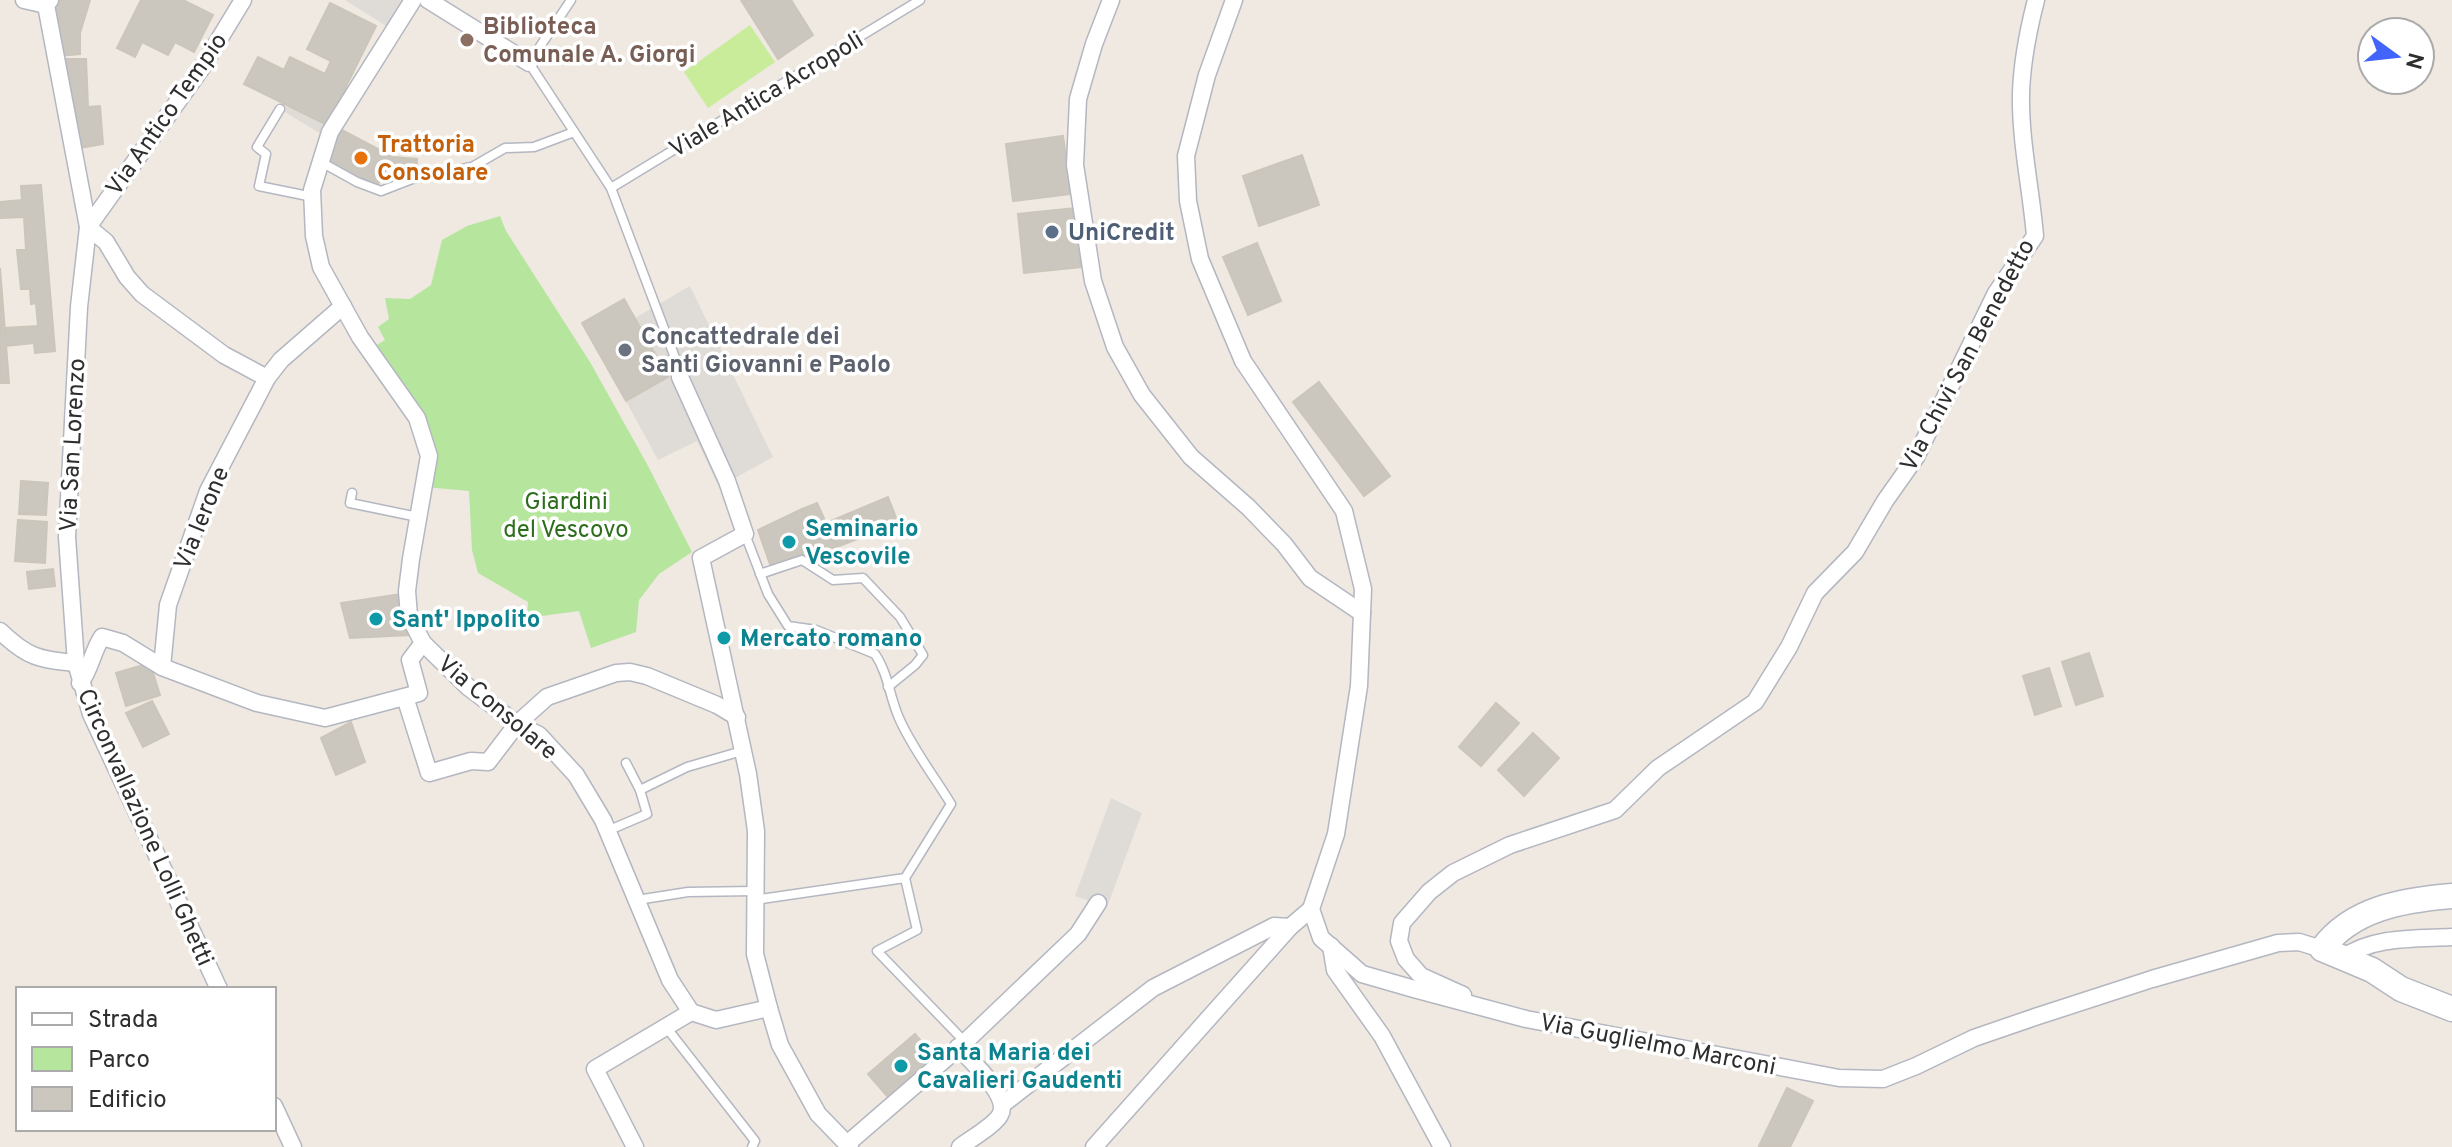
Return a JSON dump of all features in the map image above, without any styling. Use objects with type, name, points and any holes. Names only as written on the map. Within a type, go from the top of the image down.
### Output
[{"type":"main road","points":[[2452,896],[2395,905],[2363,914],[2343,926],[2333,953],[2372,970],[2401,989],[2452,1009]]},
{"type":"street","points":[[24,0],[48,3],[88,227],[106,242],[127,277],[142,294],[224,355],[267,378]]},
{"type":"street","name":"Via Antico Tempio","points":[[88,227],[201,69],[243,0]]},
{"type":"street","name":"Via Consolare","points":[[413,0],[330,132],[313,197],[314,236],[321,267],[360,337],[417,418],[429,456],[407,591],[409,616],[423,643],[468,687],[517,724],[539,735],[576,775],[603,820],[670,980],[691,1012]]},
{"type":"street","points":[[428,0],[449,5],[529,63]]},
{"type":"street","points":[[1111,0],[1078,99],[1075,165],[1093,281],[1115,347],[1142,395],[1191,457],[1248,507],[1284,544],[1310,578],[1362,613]]},
{"type":"street","points":[[1094,1147],[1290,927],[1311,909],[1336,834],[1359,686],[1363,589],[1344,511],[1243,361],[1200,259],[1188,201],[1186,156],[1207,75],[1234,0]]},
{"type":"street","name":"Via Chivi San Benedetto","points":[[1468,1004],[1462,993],[1421,976],[1406,959],[1399,941],[1402,923],[1429,892],[1453,873],[1510,845],[1615,810],[1658,768],[1755,702],[1789,647],[1815,593],[1855,552],[1916,457],[1996,293],[2035,236],[2021,94],[2025,45],[2036,0]]},
{"type":"street","name":"Via San Lorenzo","points":[[76,663],[67,537],[79,307],[88,227]]},
{"type":"street","name":"Via Ierone","points":[[162,667],[168,605],[208,491],[267,378],[281,360],[343,306]]},
{"type":"street","points":[[678,370],[727,481],[745,534],[701,558],[737,717],[756,831],[755,954],[780,1045],[818,1114],[849,1146],[962,1045],[1078,934],[1098,903]]},
{"type":"street","points":[[0,631],[17,647],[43,661],[76,663]]},
{"type":"street","points":[[80,683],[89,671],[94,649],[102,637],[123,643],[162,667],[257,703],[325,718],[419,693],[410,660],[423,643]]},
{"type":"street","name":"Circonvallazione Lolli Ghetti","points":[[76,663],[80,683],[98,728],[218,987]]},
{"type":"street","points":[[405,697],[429,773],[471,761],[488,762],[517,724],[547,697],[616,673],[630,672],[717,705],[737,717]]},
{"type":"street","name":"Via Guglielmo Marconi","points":[[1311,909],[1321,938],[1362,974],[1526,1019],[1839,1078],[1883,1079],[1974,1038],[2152,979],[2278,943],[2299,942],[2333,953]]},
{"type":"street","points":[[1003,1104],[1153,988],[1274,926],[1290,927]]},
{"type":"street","points":[[2333,953],[2369,944],[2452,937]]},
{"type":"street","points":[[1331,946],[1335,970],[1382,1036],[1442,1147]]},
{"type":"street","points":[[635,1147],[595,1069],[691,1012],[716,1020],[769,1008]]},
{"type":"street","points":[[960,1147],[1000,1117],[1003,1104],[997,1090],[962,1045]]},
{"type":"street","points":[[276,1110],[293,1147]]},
{"type":"lane","points":[[571,0],[529,63],[611,188],[678,370]]},
{"type":"lane","name":"Viale Antica Acropoli","points":[[611,188],[920,0]]},
{"type":"lane","points":[[280,109],[257,147],[266,154],[259,186],[313,197]]},
{"type":"lane","points":[[320,162],[381,191],[412,179],[472,167],[505,148],[534,147],[574,132]]},
{"type":"lane","points":[[352,493],[350,503],[419,517]]},
{"type":"lane","points":[[745,534],[768,594],[788,626],[816,630],[875,654],[881,663],[901,723],[951,804],[905,878],[917,930],[877,951],[962,1045]]},
{"type":"lane","points":[[760,574],[802,560],[833,580],[863,578],[900,617],[923,655],[888,687]]},
{"type":"lane","points":[[640,790],[687,767],[743,751]]},
{"type":"lane","points":[[607,832],[647,814],[640,790],[626,763]]},
{"type":"lane","points":[[637,900],[688,892],[754,895],[905,878]]},
{"type":"lane","points":[[666,1027],[755,1141],[752,1147]]},
{"type":"green space","points":[[750,25],[775,62],[708,108],[684,72]]},
{"type":"green space","name":"Giardini del Vescovo","points":[[500,216],[506,231],[590,362],[692,552],[659,574],[639,600],[636,632],[591,648],[579,611],[527,618],[528,602],[478,573],[472,550],[469,491],[425,487],[436,464],[369,350],[385,340],[378,327],[389,319],[385,298],[410,299],[431,285],[442,240],[467,226]]},
{"type":"shaded area","points":[[345,0],[421,0],[400,35]]},
{"type":"shaded area","points":[[292,83],[340,109],[324,136],[280,109]]},
{"type":"shaded area","points":[[690,286],[773,457],[719,487],[697,441],[658,460],[626,401],[668,377],[635,318]]},
{"type":"shaded area","points":[[1111,798],[1142,813],[1107,907],[1075,896]]},
{"type":"building","points":[[55,0],[90,0],[80,33],[80,54],[58,56],[50,7]]},
{"type":"building","points":[[141,0],[183,0],[213,15],[194,52],[175,42],[168,55],[142,42],[135,57],[117,48]]},
{"type":"building","points":[[741,0],[791,0],[813,35],[778,59]]},
{"type":"building","points":[[330,3],[376,26],[327,125],[244,84],[258,57],[284,70],[290,57],[325,74],[331,61],[307,49]]},
{"type":"building","points":[[60,59],[86,59],[88,107],[100,106],[103,144],[79,148]]},
{"type":"building","name":"Trattoria Consolare","points":[[338,128],[393,157],[417,159],[416,175],[396,177],[396,174],[386,173],[375,188],[322,158]]},
{"type":"building","points":[[1063,136],[1071,194],[1013,201],[1006,144]]},
{"type":"building","points":[[1302,155],[1319,205],[1259,226],[1243,176]]},
{"type":"building","points":[[41,185],[55,351],[35,353],[34,343],[6,346],[5,328],[38,326],[36,303],[31,304],[30,289],[21,289],[17,250],[26,250],[24,217],[0,218],[0,202],[22,200],[21,186]]},
{"type":"building","points":[[1075,208],[1081,267],[1024,273],[1018,214]]},
{"type":"building","points":[[1257,243],[1281,301],[1248,315],[1223,257]]},
{"type":"building","points":[[0,268],[9,383],[0,383]]},
{"type":"building","name":"Concattedrale dei Santi Giovanni e Paolo","points":[[624,299],[668,377],[626,401],[582,323]]},
{"type":"building","points":[[1319,382],[1390,476],[1364,496],[1293,402]]},
{"type":"building","points":[[21,481],[48,483],[46,515],[19,514]]},
{"type":"building","points":[[888,497],[898,523],[837,547],[826,523]]},
{"type":"building","points":[[817,503],[837,547],[821,553],[802,509]]},
{"type":"building","name":"Seminario Vescovile","points":[[802,509],[821,553],[771,567],[758,530]]},
{"type":"building","points":[[18,520],[47,522],[45,563],[15,561]]},
{"type":"building","points":[[53,569],[55,586],[29,589],[27,572]]},
{"type":"building","name":"Sant' Ippolito","points":[[402,594],[410,635],[350,638],[341,603]]},
{"type":"building","points":[[2089,653],[2103,696],[2076,705],[2062,662]]},
{"type":"building","points":[[150,663],[160,695],[126,706],[116,673]]},
{"type":"building","points":[[2049,668],[2061,706],[2035,715],[2023,676]]},
{"type":"building","points":[[152,701],[169,734],[143,747],[126,713]]},
{"type":"building","points":[[1496,703],[1519,723],[1481,766],[1459,747]]},
{"type":"building","points":[[351,722],[365,762],[336,775],[321,738]]},
{"type":"building","points":[[1533,733],[1559,758],[1524,796],[1498,770]]},
{"type":"building","name":"Santa Maria dei Cavalieri Gaudenti","points":[[915,1034],[934,1057],[888,1097],[868,1074]]},
{"type":"building","points":[[1787,1088],[1813,1101],[1790,1147],[1761,1147],[1759,1146]]},
{"type":"place","name":"Biblioteca Comunale A. Giorgi","points":[[467,40]]},
{"type":"place","name":"Trattoria Consolare","points":[[361,158]]},
{"type":"place","name":"UniCredit","points":[[1052,232]]},
{"type":"place","name":"Concattedrale dei Santi Giovanni e Paolo","points":[[625,350]]},
{"type":"place","name":"Seminario Vescovile","points":[[789,542]]},
{"type":"place","name":"Sant' Ippolito","points":[[376,619]]},
{"type":"place","name":"Mercato romano","points":[[724,638]]},
{"type":"place","name":"Santa Maria dei Cavalieri Gaudenti","points":[[901,1066]]}]
